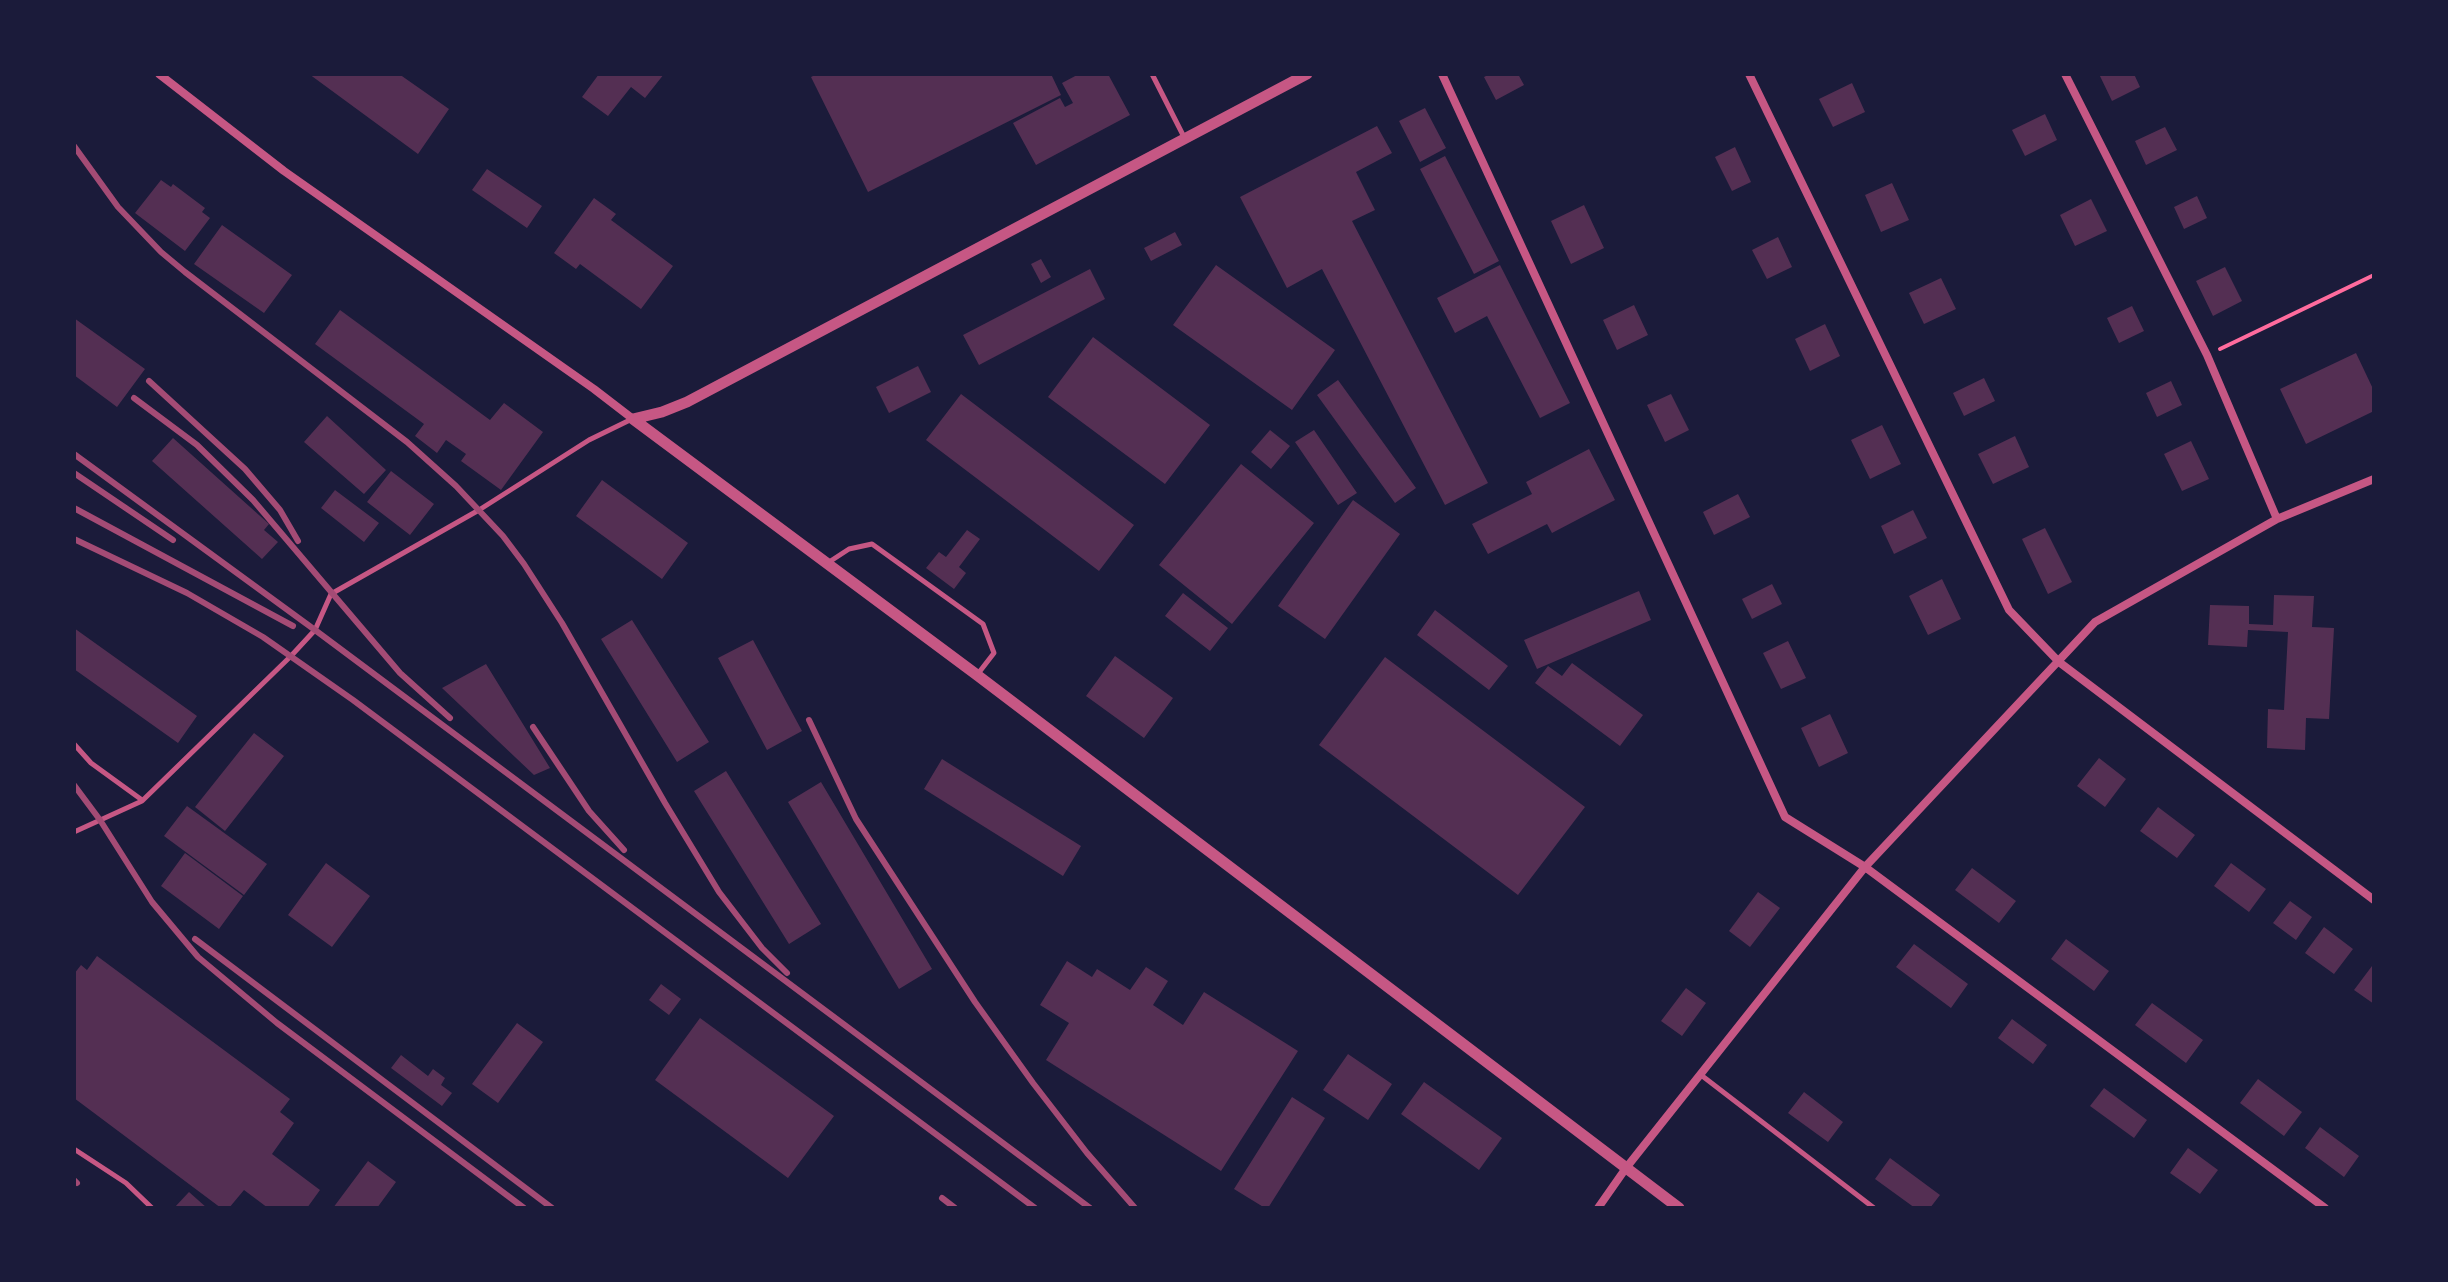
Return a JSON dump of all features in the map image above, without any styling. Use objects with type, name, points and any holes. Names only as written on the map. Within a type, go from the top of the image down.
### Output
[{"type":"street","points":[[159,74],[284,171],[594,389],[977,675],[1679,1208]]},
{"type":"street","points":[[633,419],[687,402],[1307,74]]},
{"type":"street","points":[[1442,74],[1785,817],[1865,867],[2325,1208]]},
{"type":"street","points":[[1749,74],[2009,610],[2059,662],[2374,900]]},
{"type":"street","points":[[2065,74],[2207,355],[2277,519]]},
{"type":"street","points":[[1598,1208],[1626,1168],[1865,867],[2095,622],[2277,519],[2374,479]]},
{"type":"lane","points":[[1152,74],[1185,138]]},
{"type":"lane","points":[[74,832],[142,801],[315,630],[331,594],[479,510],[589,440],[633,419]]},
{"type":"lane","points":[[826,565],[849,549],[872,544],[983,624],[994,653],[977,675]]},
{"type":"lane","points":[[74,744],[91,763],[142,801]]},
{"type":"lane","points":[[1700,1075],[1874,1208]]},
{"type":"lane","points":[[74,1149],[126,1183],[152,1208]]},
{"type":"path","points":[[2207,355],[2374,275]]},
{"type":"building","points":[[309,74],[399,74],[449,109],[418,154]]},
{"type":"building","points":[[599,74],[664,74],[645,98],[631,87],[608,116],[582,97]]},
{"type":"building","points":[[817,74],[1051,74],[1061,95],[868,192],[811,77]]},
{"type":"building","points":[[1079,74],[1108,74],[1130,115],[1036,165],[1013,123],[1060,98],[1065,107],[1073,103],[1062,83]]},
{"type":"building","points":[[1490,74],[1518,74],[1524,85],[1496,100],[1484,77]]},
{"type":"building","points":[[2099,74],[2134,74],[2140,87],[2112,101]]},
{"type":"building","points":[[1852,83],[1865,112],[1833,127],[1819,99]]},
{"type":"building","points":[[1425,108],[1446,148],[1420,162],[1399,121]]},
{"type":"building","points":[[2045,114],[2057,140],[2025,156],[2012,130]]},
{"type":"building","points":[[1377,126],[1392,153],[1356,172],[1375,210],[1352,221],[1488,483],[1445,505],[1322,269],[1287,288],[1240,197]]},
{"type":"building","points":[[2165,127],[2177,150],[2146,165],[2135,141]]},
{"type":"building","points":[[1735,147],[1751,182],[1732,191],[1715,157]]},
{"type":"building","points":[[1445,156],[1499,261],[1474,274],[1420,169]]},
{"type":"building","points":[[487,169],[542,206],[527,228],[472,190]]},
{"type":"building","points":[[161,180],[171,187],[173,184],[205,208],[202,212],[210,218],[185,251],[135,213]]},
{"type":"building","points":[[1892,183],[1909,220],[1881,232],[1865,195]]},
{"type":"building","points":[[2197,196],[2207,218],[2184,229],[2174,207]]},
{"type":"building","points":[[594,198],[616,214],[611,220],[673,266],[641,309],[580,264],[576,269],[554,253]]},
{"type":"building","points":[[2091,199],[2107,231],[2075,246],[2060,215]]},
{"type":"building","points":[[1584,205],[1604,248],[1571,264],[1551,221]]},
{"type":"building","points":[[222,225],[292,275],[264,313],[194,264]]},
{"type":"building","points":[[1175,232],[1182,245],[1151,261],[1144,248]]},
{"type":"building","points":[[1778,237],[1792,267],[1767,279],[1752,250]]},
{"type":"building","points":[[1041,259],[1051,277],[1041,283],[1031,264]]},
{"type":"building","points":[[1216,265],[1335,350],[1292,410],[1173,325]]},
{"type":"building","points":[[1500,265],[1570,403],[1540,418],[1487,316],[1455,333],[1437,298]]},
{"type":"building","points":[[2225,267],[2242,301],[2213,316],[2196,281]]},
{"type":"building","points":[[1090,269],[1105,299],[979,365],[963,335]]},
{"type":"building","points":[[1941,278],[1956,309],[1924,324],[1909,293]]},
{"type":"building","points":[[1634,305],[1648,335],[1617,350],[1603,320]]},
{"type":"building","points":[[2132,306],[2144,331],[2119,343],[2107,318]]},
{"type":"building","points":[[340,310],[490,420],[504,403],[543,432],[501,490],[461,461],[466,454],[446,440],[437,453],[415,436],[424,424],[315,344]]},
{"type":"building","points":[[74,318],[145,369],[117,407],[74,375]]},
{"type":"building","points":[[1825,324],[1840,356],[1810,371],[1795,339]]},
{"type":"building","points":[[1093,337],[1210,425],[1165,484],[1048,397]]},
{"type":"building","points":[[2356,353],[2374,391],[2374,411],[2306,444],[2280,389]]},
{"type":"building","points":[[918,366],[931,392],[889,413],[876,387]]},
{"type":"building","points":[[1984,378],[1995,401],[1964,416],[1953,393]]},
{"type":"building","points":[[1338,380],[1416,488],[1395,503],[1317,395]]},
{"type":"building","points":[[2171,381],[2182,405],[2157,417],[2146,393]]},
{"type":"building","points":[[961,394],[1134,525],[1099,571],[926,440]]},
{"type":"building","points":[[1671,394],[1689,430],[1665,442],[1647,405]]},
{"type":"building","points":[[327,416],[386,470],[364,494],[304,442]]},
{"type":"building","points":[[1882,425],[1901,464],[1870,479],[1851,440]]},
{"type":"building","points":[[1270,430],[1290,446],[1271,469],[1251,452]]},
{"type":"building","points":[[1314,430],[1357,493],[1338,505],[1295,442]]},
{"type":"building","points":[[2015,436],[2029,467],[1993,484],[1978,454]]},
{"type":"building","points":[[173,438],[269,524],[264,530],[278,542],[262,559],[152,461]]},
{"type":"building","points":[[2191,441],[2209,479],[2182,491],[2164,454]]},
{"type":"building","points":[[1589,449],[1615,500],[1552,533],[1547,524],[1488,554],[1472,524],[1532,494],[1526,482]]},
{"type":"building","points":[[1241,464],[1314,523],[1232,624],[1159,565]]},
{"type":"building","points":[[391,471],[434,504],[410,535],[367,502]]},
{"type":"building","points":[[602,480],[688,543],[662,579],[576,516]]},
{"type":"building","points":[[335,490],[379,523],[364,542],[321,508]]},
{"type":"building","points":[[1738,494],[1750,517],[1714,535],[1703,512]]},
{"type":"building","points":[[1353,500],[1400,534],[1325,639],[1278,606]]},
{"type":"building","points":[[1913,510],[1927,538],[1894,554],[1881,526]]},
{"type":"building","points":[[2045,528],[2072,582],[2048,594],[2022,539]]},
{"type":"building","points":[[967,530],[980,539],[959,567],[966,573],[954,589],[926,568],[939,552],[946,557]]},
{"type":"building","points":[[1942,579],[1961,619],[1928,635],[1909,596]]},
{"type":"building","points":[[1772,584],[1782,604],[1752,619],[1742,599]]},
{"type":"building","points":[[1639,591],[1651,620],[1537,669],[1524,640]]},
{"type":"building","points":[[1183,593],[1228,628],[1210,651],[1165,616]]},
{"type":"building","points":[[2274,595],[2314,596],[2312,627],[2334,628],[2329,719],[2306,718],[2305,750],[2267,748],[2268,709],[2284,710],[2288,632],[2248,630],[2247,647],[2208,645],[2210,605],[2249,606],[2249,624],[2273,625]]},
{"type":"building","points":[[1435,610],[1508,666],[1489,690],[1417,635]]},
{"type":"building","points":[[632,620],[709,742],[677,762],[601,639]]},
{"type":"building","points":[[74,628],[197,716],[178,743],[74,669]]},
{"type":"building","points":[[753,640],[802,731],[767,750],[718,658]]},
{"type":"building","points":[[1788,641],[1806,678],[1781,689],[1763,653]]},
{"type":"building","points":[[1115,656],[1173,698],[1144,738],[1086,696]]},
{"type":"building","points":[[1385,657],[1585,807],[1518,895],[1319,745]]},
{"type":"building","points":[[1572,663],[1643,715],[1620,746],[1535,683],[1548,666],[1562,676]]},
{"type":"building","points":[[486,664],[550,768],[534,775],[442,688]]},
{"type":"building","points":[[1830,714],[1848,753],[1819,767],[1801,728]]},
{"type":"building","points":[[254,733],[284,756],[225,831],[195,807]]},
{"type":"building","points":[[2099,758],[2126,779],[2105,807],[2077,786]]},
{"type":"building","points":[[942,759],[1081,846],[1063,876],[924,789]]},
{"type":"building","points":[[726,771],[821,924],[789,944],[694,791]]},
{"type":"building","points":[[821,782],[932,969],[899,989],[788,802]]},
{"type":"building","points":[[187,806],[267,864],[244,895],[164,836]]},
{"type":"building","points":[[2158,807],[2195,835],[2177,858],[2140,831]]},
{"type":"building","points":[[185,853],[243,896],[219,929],[161,886]]},
{"type":"building","points":[[326,863],[370,896],[332,947],[288,915]]},
{"type":"building","points":[[2231,863],[2266,889],[2249,912],[2214,886]]},
{"type":"building","points":[[1972,868],[2016,901],[1999,923],[1955,890]]},
{"type":"building","points":[[1758,892],[1780,908],[1750,947],[1729,931]]},
{"type":"building","points":[[2290,901],[2312,917],[2296,940],[2273,923]]},
{"type":"building","points":[[2324,927],[2353,949],[2334,974],[2305,953]]},
{"type":"building","points":[[2066,939],[2109,971],[2094,991],[2051,959]]},
{"type":"building","points":[[1914,944],[1968,984],[1951,1008],[1896,967]]},
{"type":"building","points":[[97,956],[290,1099],[280,1112],[294,1123],[272,1154],[320,1190],[307,1208],[268,1208],[244,1190],[229,1208],[221,1208],[74,1098],[74,974],[81,965],[87,970]]},
{"type":"building","points":[[1067,961],[1092,977],[1097,969],[1130,990],[1146,967],[1168,981],[1153,1005],[1183,1025],[1204,992],[1298,1051],[1221,1171],[1046,1060],[1069,1023],[1040,1005]]},
{"type":"building","points":[[2372,966],[2374,968],[2374,1004],[2354,990]]},
{"type":"building","points":[[661,984],[681,999],[669,1015],[649,1000]]},
{"type":"building","points":[[1686,988],[1706,1003],[1682,1036],[1661,1021]]},
{"type":"building","points":[[2152,1003],[2203,1040],[2186,1063],[2135,1025]]},
{"type":"building","points":[[700,1018],[834,1116],[788,1178],[655,1080]]},
{"type":"building","points":[[2012,1019],[2047,1045],[2033,1064],[1998,1038]]},
{"type":"building","points":[[517,1023],[543,1042],[498,1103],[472,1084]]},
{"type":"building","points":[[1348,1054],[1392,1084],[1368,1120],[1323,1090]]},
{"type":"building","points":[[401,1055],[428,1076],[433,1069],[445,1078],[441,1085],[452,1093],[442,1106],[391,1068]]},
{"type":"building","points":[[2258,1079],[2302,1112],[2284,1136],[2240,1103]]},
{"type":"building","points":[[1424,1082],[1502,1138],[1479,1170],[1401,1114]]},
{"type":"building","points":[[2104,1088],[2147,1120],[2134,1138],[2090,1106]]},
{"type":"building","points":[[1804,1092],[1843,1122],[1828,1142],[1788,1113]]},
{"type":"building","points":[[1292,1097],[1325,1118],[1268,1208],[1265,1208],[1234,1189]]},
{"type":"building","points":[[2320,1127],[2359,1156],[2344,1177],[2305,1148]]},
{"type":"building","points":[[2188,1148],[2218,1170],[2200,1194],[2170,1173]]},
{"type":"building","points":[[1890,1158],[1940,1195],[1930,1208],[1915,1208],[1875,1179]]},
{"type":"building","points":[[368,1161],[396,1182],[377,1208],[333,1208]]},
{"type":"building","points":[[189,1192],[207,1208],[174,1208]]},
{"type":"railway","points":[[74,146],[118,207],[161,252],[407,442],[456,486],[503,536],[562,623],[719,892],[762,948],[787,973]]},
{"type":"railway","points":[[149,381],[245,469],[280,510],[298,541]]},
{"type":"railway","points":[[134,398],[197,445],[253,500],[400,673],[450,718]]},
{"type":"railway","points":[[74,454],[1090,1208]]},
{"type":"railway","points":[[74,473],[173,540]]},
{"type":"railway","points":[[74,508],[293,626]]},
{"type":"railway","points":[[74,539],[187,593],[263,637],[353,700],[1035,1208]]},
{"type":"railway","points":[[809,720],[856,819],[975,1002],[1087,1153],[1135,1208]]},
{"type":"railway","points":[[533,727],[589,811],[624,850]]},
{"type":"railway","points":[[74,785],[152,902],[198,957],[277,1023],[524,1208]]},
{"type":"railway","points":[[195,939],[552,1208]]},
{"type":"railway","points":[[74,1180],[77,1183]]},
{"type":"railway","points":[[942,1198],[955,1208]]}]
